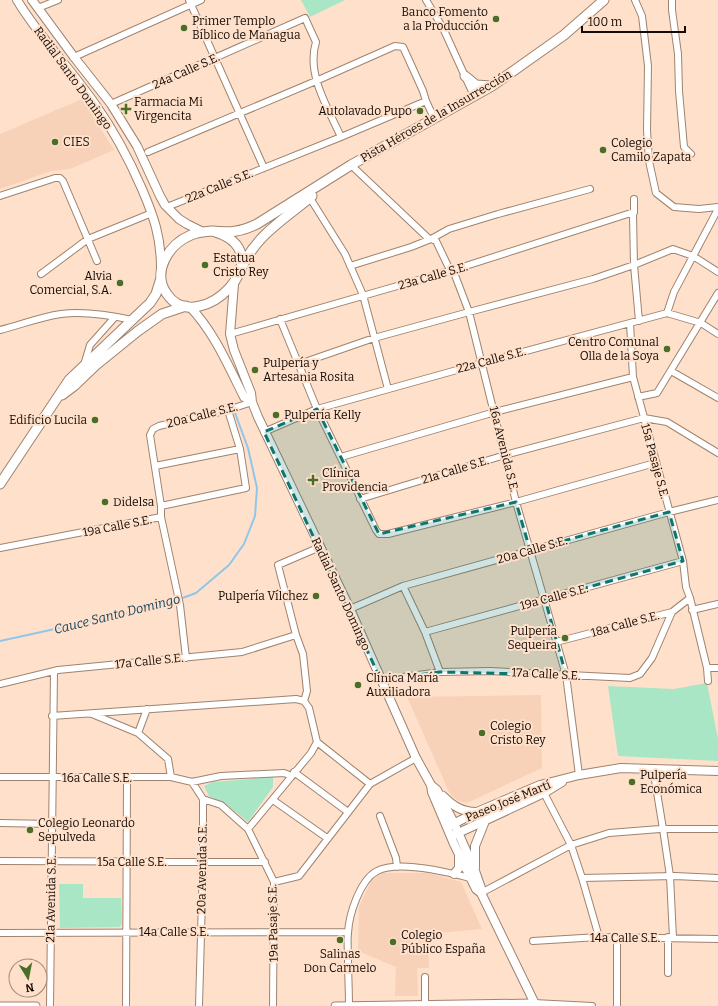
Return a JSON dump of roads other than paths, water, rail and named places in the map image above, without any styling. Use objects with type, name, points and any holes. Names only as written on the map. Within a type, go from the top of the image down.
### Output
[{"type":"main road","name":"Radial Santo Domingo","points":[[17,0],[96,105],[122,146],[132,165],[152,213],[160,243],[161,275]]},
{"type":"main road","name":"Radial Santo Domingo","points":[[32,0],[111,104],[137,146],[160,196],[167,207],[179,219],[187,224],[208,232]]},
{"type":"main road","name":"Pista Héroes de la Insurrección","points":[[208,232],[230,233],[248,228],[280,210],[351,165],[492,86],[564,35],[604,0]]},
{"type":"main road","points":[[465,76],[476,85],[492,86]]},
{"type":"main road","name":"Pista Héroes de la Insurrección","points":[[239,276],[247,256],[262,237],[343,170]]},
{"type":"main road","points":[[0,484],[69,380],[144,310],[154,298],[165,258],[176,245],[189,235],[208,232],[229,238],[238,247],[241,258],[239,276],[224,295],[202,306],[188,306],[162,314],[143,327],[96,365],[74,386],[56,400]]},
{"type":"main road","points":[[161,275],[164,289],[169,298],[173,301],[188,306]]},
{"type":"main road","name":"Radial Santo Domingo","points":[[234,284],[230,334],[234,350],[251,393],[252,402],[264,432],[350,609],[416,758],[434,788],[472,874]]},
{"type":"main road","name":"Radial Santo Domingo","points":[[188,306],[203,321],[244,397],[252,402]]},
{"type":"main road","name":"Paseo José Martí","points":[[451,825],[540,785],[579,775],[621,768],[718,771]]},
{"type":"main road","name":"Paseo José Martí","points":[[455,835],[544,793],[570,778]]},
{"type":"main road","points":[[434,788],[448,802],[460,810],[477,812]]},
{"type":"main road","points":[[472,874],[475,846],[485,821]]},
{"type":"main road","name":"Radial Santo Domingo","points":[[455,835],[459,854],[481,888],[481,893],[535,1005]]},
{"type":"main road","points":[[454,874],[459,868],[459,854]]},
{"type":"street","points":[[38,8],[58,0]]},
{"type":"street","points":[[74,57],[190,2],[201,0]]},
{"type":"street","points":[[426,0],[443,28],[474,96]]},
{"type":"street","points":[[635,0],[642,16],[648,66],[647,130],[649,153],[656,193],[674,207],[699,209],[718,208]]},
{"type":"street","points":[[672,0],[678,54],[679,90],[684,147],[691,154]]},
{"type":"street","points":[[190,2],[264,168]]},
{"type":"street","name":"24a Calle S.E.","points":[[111,104],[304,18],[316,42],[313,52],[316,81]]},
{"type":"street","points":[[148,152],[395,46],[402,47],[434,118]]},
{"type":"street","points":[[316,81],[341,137]]},
{"type":"street","name":"22a Calle S.E.","points":[[167,207],[426,101]]},
{"type":"street","name":"16a Avenida S.E.","points":[[351,165],[428,238],[436,241],[448,266],[453,270],[469,312],[495,412],[516,502],[566,675],[579,775]]},
{"type":"street","points":[[0,196],[55,178],[60,178],[63,181],[97,261]]},
{"type":"street","points":[[350,266],[411,247],[431,239],[449,229],[590,189]]},
{"type":"street","points":[[310,198],[345,254],[363,295],[388,390]]},
{"type":"street","points":[[634,199],[634,265],[639,321]]},
{"type":"street","points":[[718,208],[674,292],[667,313],[701,323],[718,334]]},
{"type":"street","name":"23a Calle S.E.","points":[[230,334],[453,270],[634,212]]},
{"type":"street","points":[[41,274],[88,239],[152,213]]},
{"type":"street","points":[[299,364],[374,338],[593,279],[634,265],[673,249],[693,256],[718,272]]},
{"type":"street","points":[[638,397],[657,393],[718,293]]},
{"type":"street","points":[[0,330],[59,314],[77,313],[132,320]]},
{"type":"street","name":"22a Calle S.E.","points":[[264,432],[317,410],[482,363],[667,313]]},
{"type":"street","points":[[84,365],[90,345],[115,317]]},
{"type":"street","points":[[280,319],[317,410],[360,499],[379,534],[388,534],[516,502],[655,463]]},
{"type":"street","name":"15a Pasaje S.E.","points":[[630,323],[633,377],[682,561],[686,587],[707,668],[708,681]]},
{"type":"street","points":[[671,371],[718,398]]},
{"type":"street","points":[[341,457],[495,412],[633,377]]},
{"type":"street","name":"20a Calle S.E.","points":[[155,466],[150,435],[153,429],[159,426],[228,410],[252,402]]},
{"type":"street","points":[[161,506],[155,466],[240,449],[228,410]]},
{"type":"street","points":[[644,418],[667,422],[718,453]]},
{"type":"street","name":"21a Calle S.E.","points":[[360,499],[505,455],[644,418]]},
{"type":"street","name":"19a Calle S.E.","points":[[0,548],[162,517],[161,506],[246,488],[240,449]]},
{"type":"street","name":"20a Calle S.E.","points":[[350,609],[403,586],[669,512],[718,500]]},
{"type":"street","points":[[162,517],[180,605],[186,658]]},
{"type":"street","points":[[304,701],[307,691],[303,654],[296,635],[278,565],[320,547]]},
{"type":"street","name":"19a Calle S.E.","points":[[425,632],[682,561]]},
{"type":"street","points":[[403,586],[425,632],[440,672]]},
{"type":"street","name":"18a Calle S.E.","points":[[556,642],[672,612],[690,598]]},
{"type":"street","points":[[692,610],[718,604]]},
{"type":"street","name":"17a Calle S.E.","points":[[381,680],[440,672],[490,671],[630,678],[640,674],[652,658],[672,612]]},
{"type":"street","name":"17a Calle S.E.","points":[[0,684],[54,671],[242,652],[296,635]]},
{"type":"street","points":[[707,668],[718,668]]},
{"type":"street","name":"21a Avenida S.E.","points":[[50,1006],[52,716],[54,671]]},
{"type":"street","points":[[52,716],[296,699],[304,701],[309,708],[317,742],[370,784]]},
{"type":"street","points":[[138,733],[147,710]]},
{"type":"street","points":[[91,713],[138,733],[168,758],[171,777]]},
{"type":"street","points":[[248,829],[311,753],[317,742]]},
{"type":"street","points":[[274,882],[299,876],[370,784],[416,758]]},
{"type":"street","points":[[653,768],[670,876],[670,938],[668,973]]},
{"type":"street","points":[[203,799],[192,782],[220,776],[284,772],[293,774],[348,812]]},
{"type":"street","name":"16a Calle S.E.","points":[[0,777],[171,777],[192,782]]},
{"type":"street","points":[[126,1006],[127,778]]},
{"type":"street","points":[[544,793],[571,845],[582,878],[598,937]]},
{"type":"street","name":"19a Pasaje S.E.","points":[[203,799],[221,805],[248,829],[274,882],[272,1006]]},
{"type":"street","name":"20a Avenida S.E.","points":[[199,1006],[203,863],[203,799]]},
{"type":"street","points":[[273,800],[327,838]]},
{"type":"street","points":[[380,816],[398,867]]},
{"type":"street","points":[[0,823],[52,824]]},
{"type":"street","points":[[481,893],[571,845],[609,833],[663,829],[718,829]]},
{"type":"street","name":"15a Calle S.E.","points":[[0,861],[203,863],[265,862]]},
{"type":"street","points":[[349,1006],[348,932],[356,899],[369,877],[377,871],[398,867],[454,874],[472,874]]},
{"type":"street","points":[[582,878],[670,876],[718,878]]},
{"type":"street","name":"14a Calle S.E.","points":[[0,933],[348,932]]},
{"type":"street","name":"14a Calle S.E.","points":[[533,941],[598,937],[718,938]]},
{"type":"street","points":[[617,938],[618,1006]]},
{"type":"street","points":[[425,977],[425,1005]]},
{"type":"street","points":[[0,1006],[36,1006]]},
{"type":"street","points":[[335,1006],[592,1006]]},
{"type":"waterway","name":"Cauce Santo Domingo","points":[[0,641],[128,613],[177,600],[196,593],[229,565],[244,544],[255,516],[257,488],[248,448],[235,413]]},
{"type":"place","name":"Banco Fomento a la Producción","points":[[496,19]]},
{"type":"place","name":"Primer Templo Bíblico de Managua","points":[[184,28]]},
{"type":"place","name":"Farmacia Mi Virgencita","points":[[126,109]]},
{"type":"place","name":"Autolavado Pupo","points":[[420,111]]},
{"type":"place","name":"CIES","points":[[55,142]]},
{"type":"place","name":"Colegio Camilo Zapata","points":[[603,150]]},
{"type":"place","name":"Estatua Cristo Rey","points":[[205,265]]},
{"type":"place","name":"Alvia Comercial, S.A.","points":[[120,283]]},
{"type":"place","name":"Centro Comunal Olla de la Soya","points":[[667,349]]},
{"type":"place","name":"Pulpería y Artesania Rosita","points":[[255,370]]},
{"type":"place","name":"Pulpería Kelly","points":[[276,415]]},
{"type":"place","name":"Edificio Lucila","points":[[95,420]]},
{"type":"place","name":"Clínica Providencia","points":[[313,480]]},
{"type":"place","name":"Didelsa","points":[[105,502]]},
{"type":"place","name":"Pulpería Vílchez","points":[[316,596]]},
{"type":"place","name":"Pulpería Sequeira","points":[[565,638]]},
{"type":"place","name":"Clínica María Auxiliadora","points":[[358,685]]},
{"type":"place","name":"Colegio Cristo Rey","points":[[482,733]]},
{"type":"place","name":"Pulpería Económica","points":[[632,782]]},
{"type":"place","name":"Colegio Leonardo Sepulveda","points":[[30,830]]},
{"type":"place","name":"Salinas Don Carmelo","points":[[340,940]]},
{"type":"place","name":"Colegio Público España","points":[[393,942]]}]
